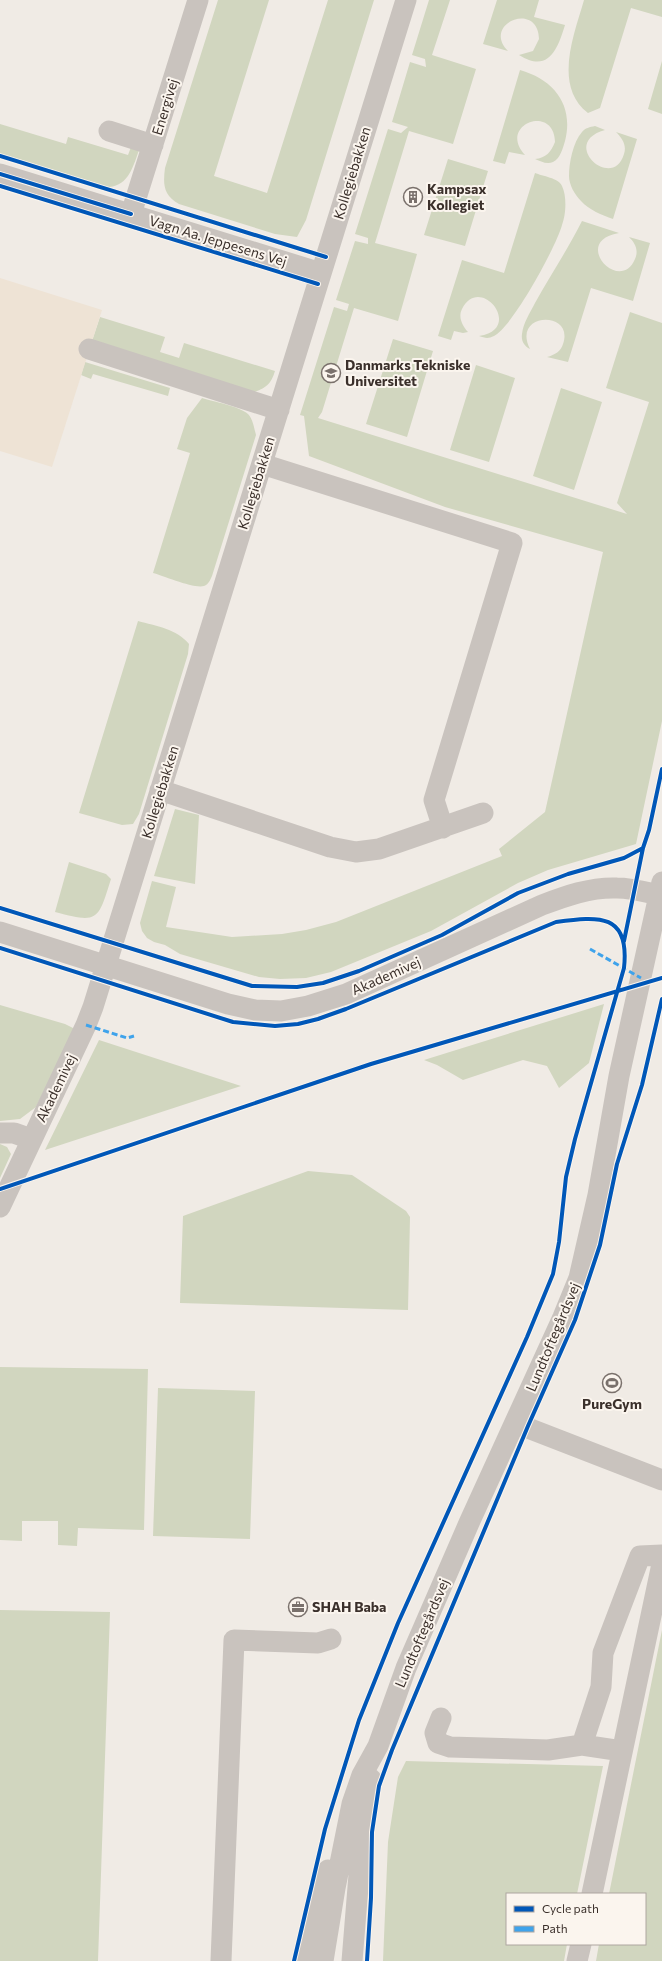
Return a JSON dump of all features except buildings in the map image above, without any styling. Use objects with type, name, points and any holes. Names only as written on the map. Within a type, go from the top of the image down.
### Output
[{"type":"street","name":"Energivej","points":[[131,214],[198,0]]},
{"type":"street","name":"Kollegiebakken","points":[[107,965],[406,0]]},
{"type":"street","points":[[109,131],[153,145]]},
{"type":"street","name":"Vagn Aa. Jeppesens Vej","points":[[0,174],[321,273]]},
{"type":"street","points":[[89,349],[279,410]]},
{"type":"street","points":[[262,464],[512,543],[434,800],[443,828]]},
{"type":"street","points":[[160,790],[330,847],[356,852],[379,849],[483,813]]},
{"type":"street","name":"Akademivej","points":[[0,932],[228,1004],[256,1010],[281,1011],[308,1006],[346,994],[542,905],[570,894],[595,889],[661,888]]},
{"type":"street","name":"Lundtoftegårdsvej","points":[[323,1961],[335,1888],[352,1804],[362,1775],[378,1746],[406,1668],[563,1317],[578,1278],[598,1195],[619,1076],[661,888]]},
{"type":"street","name":"Akademivej","points":[[0,1207],[12,1185],[31,1139],[86,1025],[107,965]]},
{"type":"street","points":[[0,1133],[14,1133],[31,1139]]},
{"type":"street","points":[[515,1423],[662,1480]]},
{"type":"street","points":[[582,1745],[601,1688],[603,1653],[640,1556],[662,1555]]},
{"type":"street","points":[[592,1893],[662,1564]]},
{"type":"street","points":[[221,1961],[234,1640],[318,1643],[331,1639]]},
{"type":"street","points":[[441,1718],[435,1733],[438,1743],[450,1747],[548,1750],[582,1745],[622,1751]]},
{"type":"street","name":"Lundtoftegårdsvej","points":[[352,1961],[360,1850],[378,1746]]},
{"type":"street","points":[[304,1961],[315,1907],[352,1804]]},
{"type":"street","points":[[577,1961],[581,1945]]},
{"type":"green space","points":[[218,0],[269,0],[214,176],[267,193],[328,0],[374,0],[306,220],[297,237],[275,234],[179,204],[170,197],[165,189],[165,168]]},
{"type":"green space","points":[[429,0],[450,0],[432,55],[476,69],[453,144],[409,131],[375,243],[417,254],[398,321],[354,308],[322,412],[318,418],[627,514],[617,503],[649,402],[606,388],[630,312],[662,323],[662,721],[636,844],[548,870],[518,883],[431,931],[331,972],[306,978],[280,979],[259,977],[180,954],[165,945],[147,938],[142,931],[140,923],[152,881],[176,887],[166,927],[232,937],[282,934],[306,930],[336,922],[502,856],[499,849],[545,812],[603,552],[445,507],[309,456],[304,416],[300,415],[334,307],[347,311],[349,304],[336,300],[355,241],[368,244],[368,238],[355,234],[388,129],[401,133],[408,127],[392,122],[410,62],[426,67],[425,59],[412,55]]},
{"type":"green space","points":[[497,0],[539,0],[534,17],[565,25],[559,42],[551,56],[538,62],[529,60],[519,55],[533,51],[539,39],[536,27],[530,21],[522,19],[513,20],[506,25],[501,32],[502,41],[508,51],[483,44]]},
{"type":"green space","points":[[584,0],[662,0],[662,17],[631,8],[600,108],[588,113],[577,102],[571,89],[569,75],[569,60],[575,29]]},
{"type":"green space","points":[[662,61],[662,114],[648,109]]},
{"type":"green space","points":[[520,70],[543,80],[559,96],[564,106],[567,117],[565,141],[559,156],[551,163],[535,159],[548,154],[555,142],[552,130],[546,123],[538,121],[529,123],[522,127],[518,135],[518,144],[525,155],[509,152],[505,164],[493,161]]},
{"type":"green space","points":[[0,124],[66,144],[68,137],[128,155],[131,147],[139,150],[133,167],[120,184],[105,187],[95,186],[0,156]]},
{"type":"green space","points":[[595,126],[605,130],[592,136],[587,145],[587,153],[593,161],[601,167],[610,168],[618,164],[624,154],[625,148],[623,142],[616,132],[637,139],[613,219],[596,212],[584,204],[575,193],[569,179],[571,159],[576,141],[582,132],[589,127]]},
{"type":"green space","points":[[448,159],[488,171],[465,246],[424,235]]},
{"type":"green space","points":[[535,173],[554,179],[560,183],[565,195],[565,211],[558,236],[552,250],[533,285],[512,318],[494,336],[486,338],[479,336],[492,331],[498,324],[499,315],[494,306],[487,300],[479,297],[470,300],[462,309],[460,315],[461,321],[468,332],[463,333],[454,331],[451,340],[438,336],[462,260],[504,273]]},
{"type":"green space","points":[[582,221],[619,233],[605,238],[599,246],[599,254],[603,262],[610,269],[619,271],[628,269],[635,259],[637,253],[636,247],[629,237],[650,243],[633,301],[591,288],[568,362],[547,357],[553,355],[561,349],[564,333],[560,325],[553,321],[544,320],[535,322],[529,328],[526,337],[530,349],[523,343],[522,334],[529,314]]},
{"type":"green space","points":[[100,317],[165,337],[160,352],[179,358],[184,343],[275,371],[268,384],[255,392],[91,344]]},
{"type":"green space","points":[[393,339],[433,351],[407,437],[366,424]]},
{"type":"green space","points":[[85,362],[170,388],[168,396],[93,374],[91,379],[81,375]]},
{"type":"green space","points":[[476,365],[515,378],[489,462],[450,450]]},
{"type":"green space","points":[[561,388],[602,402],[574,490],[533,476]]},
{"type":"green space","points":[[202,398],[233,406],[244,411],[251,418],[256,435],[212,576],[209,582],[204,586],[193,586],[153,573],[190,453],[177,449],[187,418]]},
{"type":"green space","points":[[138,621],[172,631],[189,644],[188,654],[139,814],[133,824],[122,825],[79,813]]},
{"type":"green space","points":[[175,809],[199,815],[195,884],[154,876]]},
{"type":"green space","points":[[69,862],[106,874],[111,879],[99,911],[89,918],[80,918],[55,912]]},
{"type":"green space","points":[[604,1004],[589,1063],[559,1088],[547,1066],[523,1060],[463,1080],[437,1065],[424,1060]]},
{"type":"green space","points":[[0,1005],[65,1024],[75,1029],[36,1107],[20,1119],[0,1121]]},
{"type":"green space","points":[[99,1040],[241,1086],[45,1150]]},
{"type":"green space","points":[[0,1144],[7,1147],[11,1154],[0,1178]]},
{"type":"green space","points":[[308,1171],[352,1175],[406,1211],[410,1217],[408,1310],[180,1303],[183,1216]]},
{"type":"green space","points":[[0,1367],[148,1369],[144,1530],[78,1528],[77,1546],[58,1545],[58,1521],[22,1521],[22,1541],[0,1540]]},
{"type":"green space","points":[[158,1388],[255,1391],[250,1539],[153,1536]]},
{"type":"green space","points":[[0,1610],[110,1612],[98,1961],[0,1961]]},
{"type":"green space","points":[[662,1630],[662,1961],[596,1961],[599,1945],[646,1945],[646,1893],[609,1893]]},
{"type":"green space","points":[[406,1761],[603,1766],[577,1893],[506,1893],[506,1945],[567,1945],[564,1961],[383,1961],[388,1842],[398,1777]]},
{"type":"shaded area","points":[[0,278],[102,310],[52,467],[0,451]]},
{"type":"marked path","points":[[590,949],[641,978]]},
{"type":"marked path","points":[[86,1025],[127,1038],[134,1036]]},
{"type":"cycle path","points":[[0,156],[326,257]]},
{"type":"cycle path","points":[[0,174],[131,214]]},
{"type":"cycle path","points":[[0,186],[318,284]]},
{"type":"cycle path","points":[[0,908],[252,986],[297,987],[323,983],[359,971],[442,935],[518,893],[568,874],[624,858],[643,848],[649,830],[662,769]]},
{"type":"cycle path","points":[[624,941],[643,848]]},
{"type":"cycle path","points":[[0,948],[233,1022],[275,1026],[298,1024],[346,1009],[556,922],[598,919],[608,922],[616,928],[622,937],[625,950],[624,968],[575,1139],[566,1177],[559,1242],[553,1274],[527,1337],[398,1623],[359,1720],[325,1829],[294,1961]]},
{"type":"cycle path","points":[[0,1189],[371,1064],[662,978]]},
{"type":"cycle path","points":[[367,1961],[371,1898],[372,1832],[379,1786],[392,1750],[528,1426],[575,1320],[600,1245],[617,1164],[642,1085],[662,999]]},
{"type":"place","name":"Kampsax Kollegiet","points":[[413,197]]},
{"type":"place","name":"Danmarks Tekniske Universitet","points":[[331,373]]},
{"type":"place","name":"PureGym","points":[[612,1383]]},
{"type":"place","name":"SHAH Baba","points":[[298,1607]]}]
